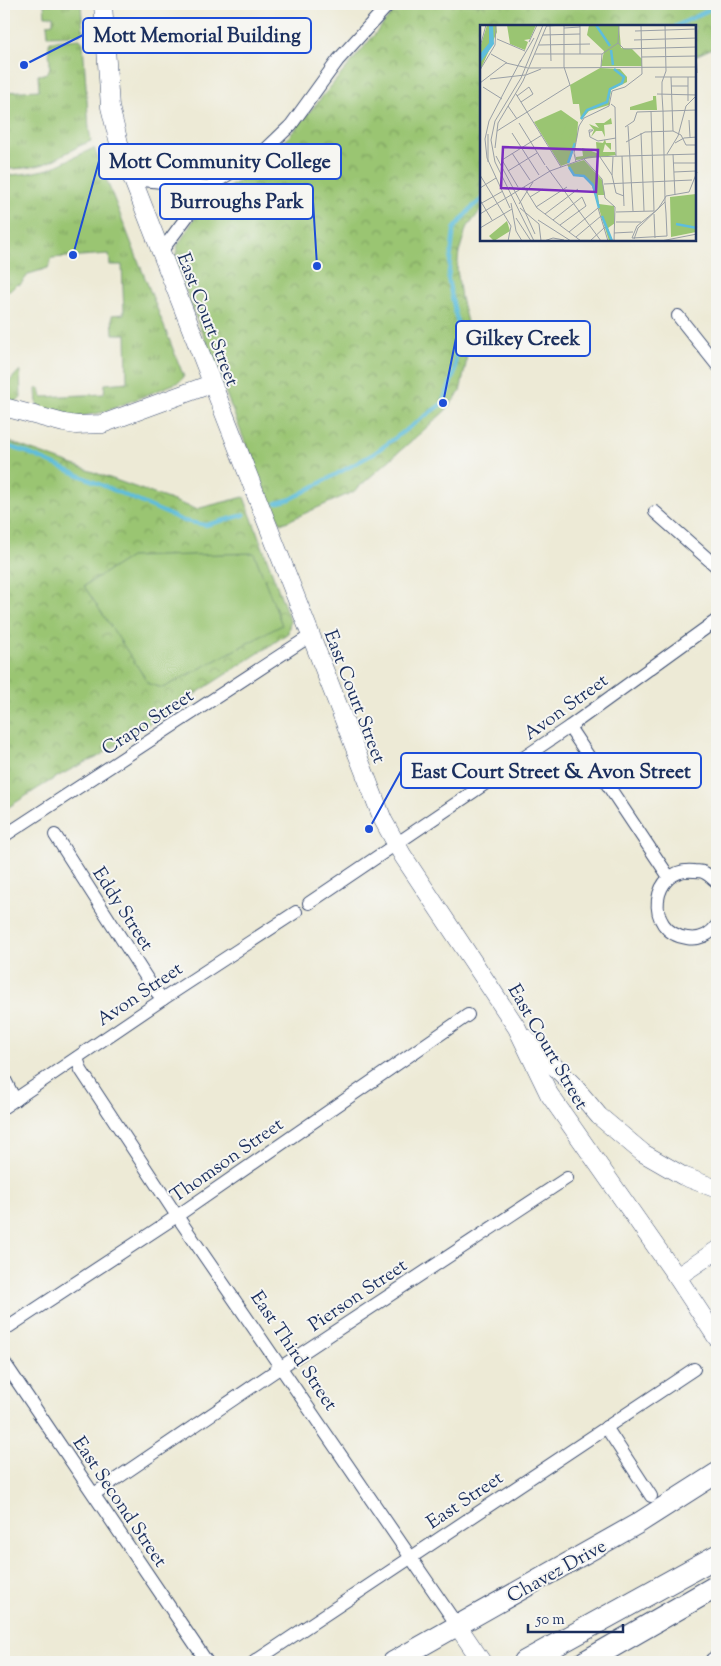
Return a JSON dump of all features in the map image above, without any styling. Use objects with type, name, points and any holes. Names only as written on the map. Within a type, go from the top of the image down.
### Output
[{"type":"highway","points":[[561,1642],[717,1542]]},
{"type":"highway","points":[[525,1662],[717,1556]]},
{"type":"highway","points":[[585,1662],[717,1586]]},
{"type":"highway","points":[[594,1662],[717,1603]]},
{"type":"main road","name":"East Court Street","points":[[103,4],[110,107],[127,169],[372,796],[396,845],[517,1028],[549,1094],[677,1277],[717,1338]]},
{"type":"main road","points":[[4,407],[64,423],[76,425],[102,424],[211,384]]},
{"type":"main road","points":[[517,1028],[599,1116],[643,1153],[683,1176],[717,1189]]},
{"type":"main road","points":[[560,1110],[581,1095]]},
{"type":"main road","points":[[677,1277],[717,1250]]},
{"type":"main road","name":"Chavez Drive","points":[[393,1662],[637,1524],[717,1473]]},
{"type":"main road","name":"East Third Street","points":[[457,1625],[480,1659]]},
{"type":"street","points":[[160,254],[209,187],[264,150],[291,125],[338,60],[389,4]]},
{"type":"street","points":[[127,169],[143,180],[209,187]]},
{"type":"street","points":[[678,316],[717,365]]},
{"type":"street","points":[[655,512],[717,567]]},
{"type":"street","name":"Avon Street","points":[[309,903],[569,727],[717,620]]},
{"type":"street","name":"Crapo Street","points":[[4,836],[310,636]]},
{"type":"street","points":[[569,727],[669,877]]},
{"type":"street","name":"Eddy Street","points":[[55,835],[153,988],[163,999]]},
{"type":"street","points":[[715,933],[696,939],[678,937],[664,926],[657,910],[658,892],[669,877],[686,870],[704,872],[717,882]]},
{"type":"street","name":"Avon Street","points":[[4,1108],[163,999],[296,912]]},
{"type":"street","name":"Thomson Street","points":[[4,1330],[177,1216],[468,1016]]},
{"type":"street","name":"East Third Street","points":[[77,1058],[82,1070],[177,1216],[457,1625]]},
{"type":"street","points":[[4,1078],[15,1100]]},
{"type":"street","name":"Pierson Street","points":[[94,1494],[280,1367],[567,1178]]},
{"type":"street","name":"East Second Street","points":[[4,1362],[207,1662]]},
{"type":"street","name":"East Street","points":[[254,1662],[694,1369]]},
{"type":"street","points":[[606,1427],[651,1496]]},
{"type":"green space","points":[[44,4],[81,4],[83,31],[80,35],[48,36],[47,24],[53,23],[53,16],[45,16]]},
{"type":"green space","points":[[400,4],[717,4],[717,46],[696,56],[696,25],[480,25],[480,211],[466,229],[459,252],[457,269],[461,298],[469,330],[466,364],[460,392],[445,411],[353,492],[281,524],[259,478],[180,276],[175,258],[178,245],[195,218],[209,201],[250,173],[281,146]]},
{"type":"green space","points":[[80,39],[83,43],[91,141],[44,164],[4,169],[4,92],[39,90],[38,75],[44,74],[50,67],[50,41]]},
{"type":"green space","points":[[94,148],[184,377],[179,382],[104,412],[78,417],[42,411],[37,404],[36,389],[40,388],[42,397],[104,394],[105,384],[127,382],[126,334],[113,334],[112,315],[124,314],[122,265],[110,265],[109,254],[52,258],[48,268],[29,274],[20,285],[17,284],[11,290],[4,290],[4,176],[49,169]]},
{"type":"green space","points":[[20,370],[21,398],[13,403],[6,396],[4,387]]},
{"type":"green space","points":[[4,440],[196,509],[244,497],[290,621],[288,633],[271,645],[96,758],[60,775],[4,810]]},
{"type":"green space","points":[[254,553],[282,625],[163,688],[149,684],[84,586],[130,557]]},
{"type":"waterway","points":[[678,25],[717,6]]},
{"type":"waterway","points":[[276,503],[291,499],[373,454],[443,403],[455,371],[457,321],[448,279],[454,229],[471,208],[480,201]]},
{"type":"waterway","points":[[4,445],[26,452],[184,521],[206,525],[244,515]]},
{"type":"place","name":"Mott Memorial Building","points":[[24,65]]},
{"type":"place","name":"Mott Community College","points":[[73,255]]},
{"type":"place","name":"Burroughs Park","points":[[317,266]]},
{"type":"place","name":"Gilkey Creek","points":[[443,403]]},
{"type":"place","name":"East Court Street & Avon Street","points":[[369,829]]}]
